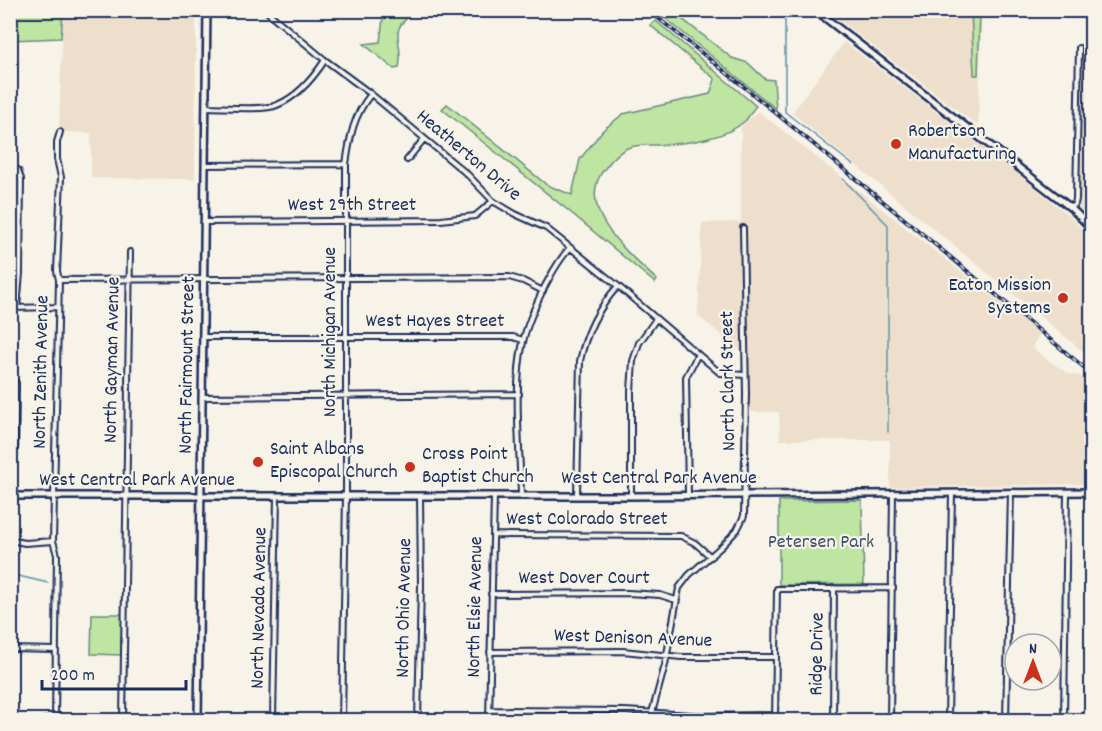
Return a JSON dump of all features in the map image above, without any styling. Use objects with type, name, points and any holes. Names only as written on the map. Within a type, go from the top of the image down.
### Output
[{"type":"street","name":"North Fairmount Street","points":[[198,720],[207,10]]},
{"type":"street","name":"Heatherton Drive","points":[[265,10],[467,174],[494,201],[515,214],[546,228],[720,373],[744,375]]},
{"type":"street","points":[[815,10],[1071,208],[1092,229]]},
{"type":"street","points":[[1071,208],[1076,199],[1079,48]]},
{"type":"street","points":[[207,107],[276,106],[292,96],[325,60]]},
{"type":"street","name":"North Michigan Avenue","points":[[342,720],[346,496],[346,164],[349,140],[356,118],[360,108],[371,94]]},
{"type":"street","name":"North Zenith Avenue","points":[[55,720],[57,555],[53,541],[59,280],[57,271],[61,177],[57,159],[57,142],[60,132]]},
{"type":"street","points":[[407,160],[424,139]]},
{"type":"street","points":[[206,165],[346,164]]},
{"type":"street","points":[[10,167],[21,174],[17,308]]},
{"type":"street","name":"West 29th Street","points":[[205,222],[441,220],[476,216],[494,201]]},
{"type":"street","name":"North Clark Street","points":[[650,720],[667,656],[679,588],[737,531],[744,516],[743,228]]},
{"type":"street","points":[[10,234],[20,234]]},
{"type":"street","points":[[521,495],[519,393],[523,340],[543,291],[563,255],[570,248]]},
{"type":"street","name":"North Gayman Avenue","points":[[123,720],[130,252]]},
{"type":"street","points":[[59,280],[509,277],[543,291]]},
{"type":"street","points":[[577,494],[580,361],[591,323],[607,298],[618,286]]},
{"type":"street","points":[[10,308],[58,307]]},
{"type":"street","points":[[631,496],[633,361],[639,343],[656,319]]},
{"type":"street","name":"West Hayes Street","points":[[203,338],[513,337],[523,340]]},
{"type":"street","points":[[688,494],[686,377],[698,354]]},
{"type":"street","points":[[10,376],[16,383],[15,447],[10,451]]},
{"type":"street","points":[[203,397],[519,393]]},
{"type":"street","points":[[1006,720],[1011,492]]},
{"type":"street","points":[[1064,720],[1067,492]]},
{"type":"street","name":"West Central Park Avenue","points":[[10,496],[577,494],[631,496],[1092,492]]},
{"type":"street","points":[[890,720],[893,493]]},
{"type":"street","points":[[948,720],[952,493]]},
{"type":"street","name":"North Ohio Avenue","points":[[418,720],[420,495]]},
{"type":"street","name":"North Elsie Avenue","points":[[489,720],[494,495]]},
{"type":"street","name":"North Nevada Avenue","points":[[273,720],[277,496]]},
{"type":"street","name":"West Colorado Street","points":[[493,535],[681,536],[695,543],[711,557]]},
{"type":"street","points":[[10,540],[25,543],[53,541]]},
{"type":"street","name":"Ridge Drive","points":[[833,720],[834,588]]},
{"type":"street","points":[[489,710],[615,711],[775,718],[777,589],[893,588]]},
{"type":"street","name":"West Dover Court","points":[[491,594],[628,593],[653,594],[676,600]]},
{"type":"street","points":[[10,649],[56,650]]},
{"type":"street","name":"West Denison Avenue","points":[[490,652],[623,651],[667,656],[776,657]]},
{"type":"street","points":[[45,720],[55,720]]},
{"type":"shaded area","points":[[63,11],[196,11],[195,179],[91,178],[91,133],[64,132],[59,128]]},
{"type":"shaded area","points":[[827,11],[982,11],[978,126]]},
{"type":"shaded area","points":[[844,42],[1008,166],[1068,215],[1091,238],[1091,358],[792,113]]},
{"type":"shaded area","points":[[1081,44],[1091,44],[1091,221],[1079,209]]},
{"type":"shaded area","points":[[758,111],[1040,334],[1032,347],[1045,358],[1069,374],[1085,377],[1091,382],[1091,484],[890,487],[890,440],[780,440],[779,412],[751,412],[748,356],[698,316],[702,223],[741,222],[741,127]]},
{"type":"green space","points":[[10,11],[63,11],[61,38],[11,40]]},
{"type":"green space","points":[[384,11],[417,11],[401,24],[398,30],[399,68],[394,69],[364,44],[380,42]]},
{"type":"green space","points":[[661,11],[677,15],[732,58],[748,63],[765,79],[774,80],[776,109],[659,13]]},
{"type":"green space","points":[[971,11],[980,11],[978,75],[974,75]]},
{"type":"green space","points":[[656,21],[756,106],[745,121],[717,136],[683,143],[638,145],[626,148],[611,161],[597,182],[595,198],[608,229],[657,280],[655,283],[442,109],[447,104],[547,185],[572,195],[580,159],[603,130],[623,114],[710,94],[715,79],[650,25]]},
{"type":"green space","name":"Petersen Park","points":[[862,500],[864,584],[779,585],[779,501]]},
{"type":"green space","points":[[92,614],[122,614],[121,655],[91,654]]},
{"type":"waterway","points":[[782,10],[785,17],[785,112],[853,165]]},
{"type":"waterway","points":[[843,179],[888,225],[888,432]]},
{"type":"waterway","points":[[10,574],[48,583]]},
{"type":"railway","points":[[648,10],[1092,374]]},
{"type":"place","name":"Robertson Manufacturing","points":[[896,144]]},
{"type":"place","name":"Eaton Mission Systems","points":[[1063,298]]},
{"type":"place","name":"Saint Albans Episcopal Church","points":[[258,462]]},
{"type":"place","name":"Cross Point Baptist Church","points":[[410,467]]}]
